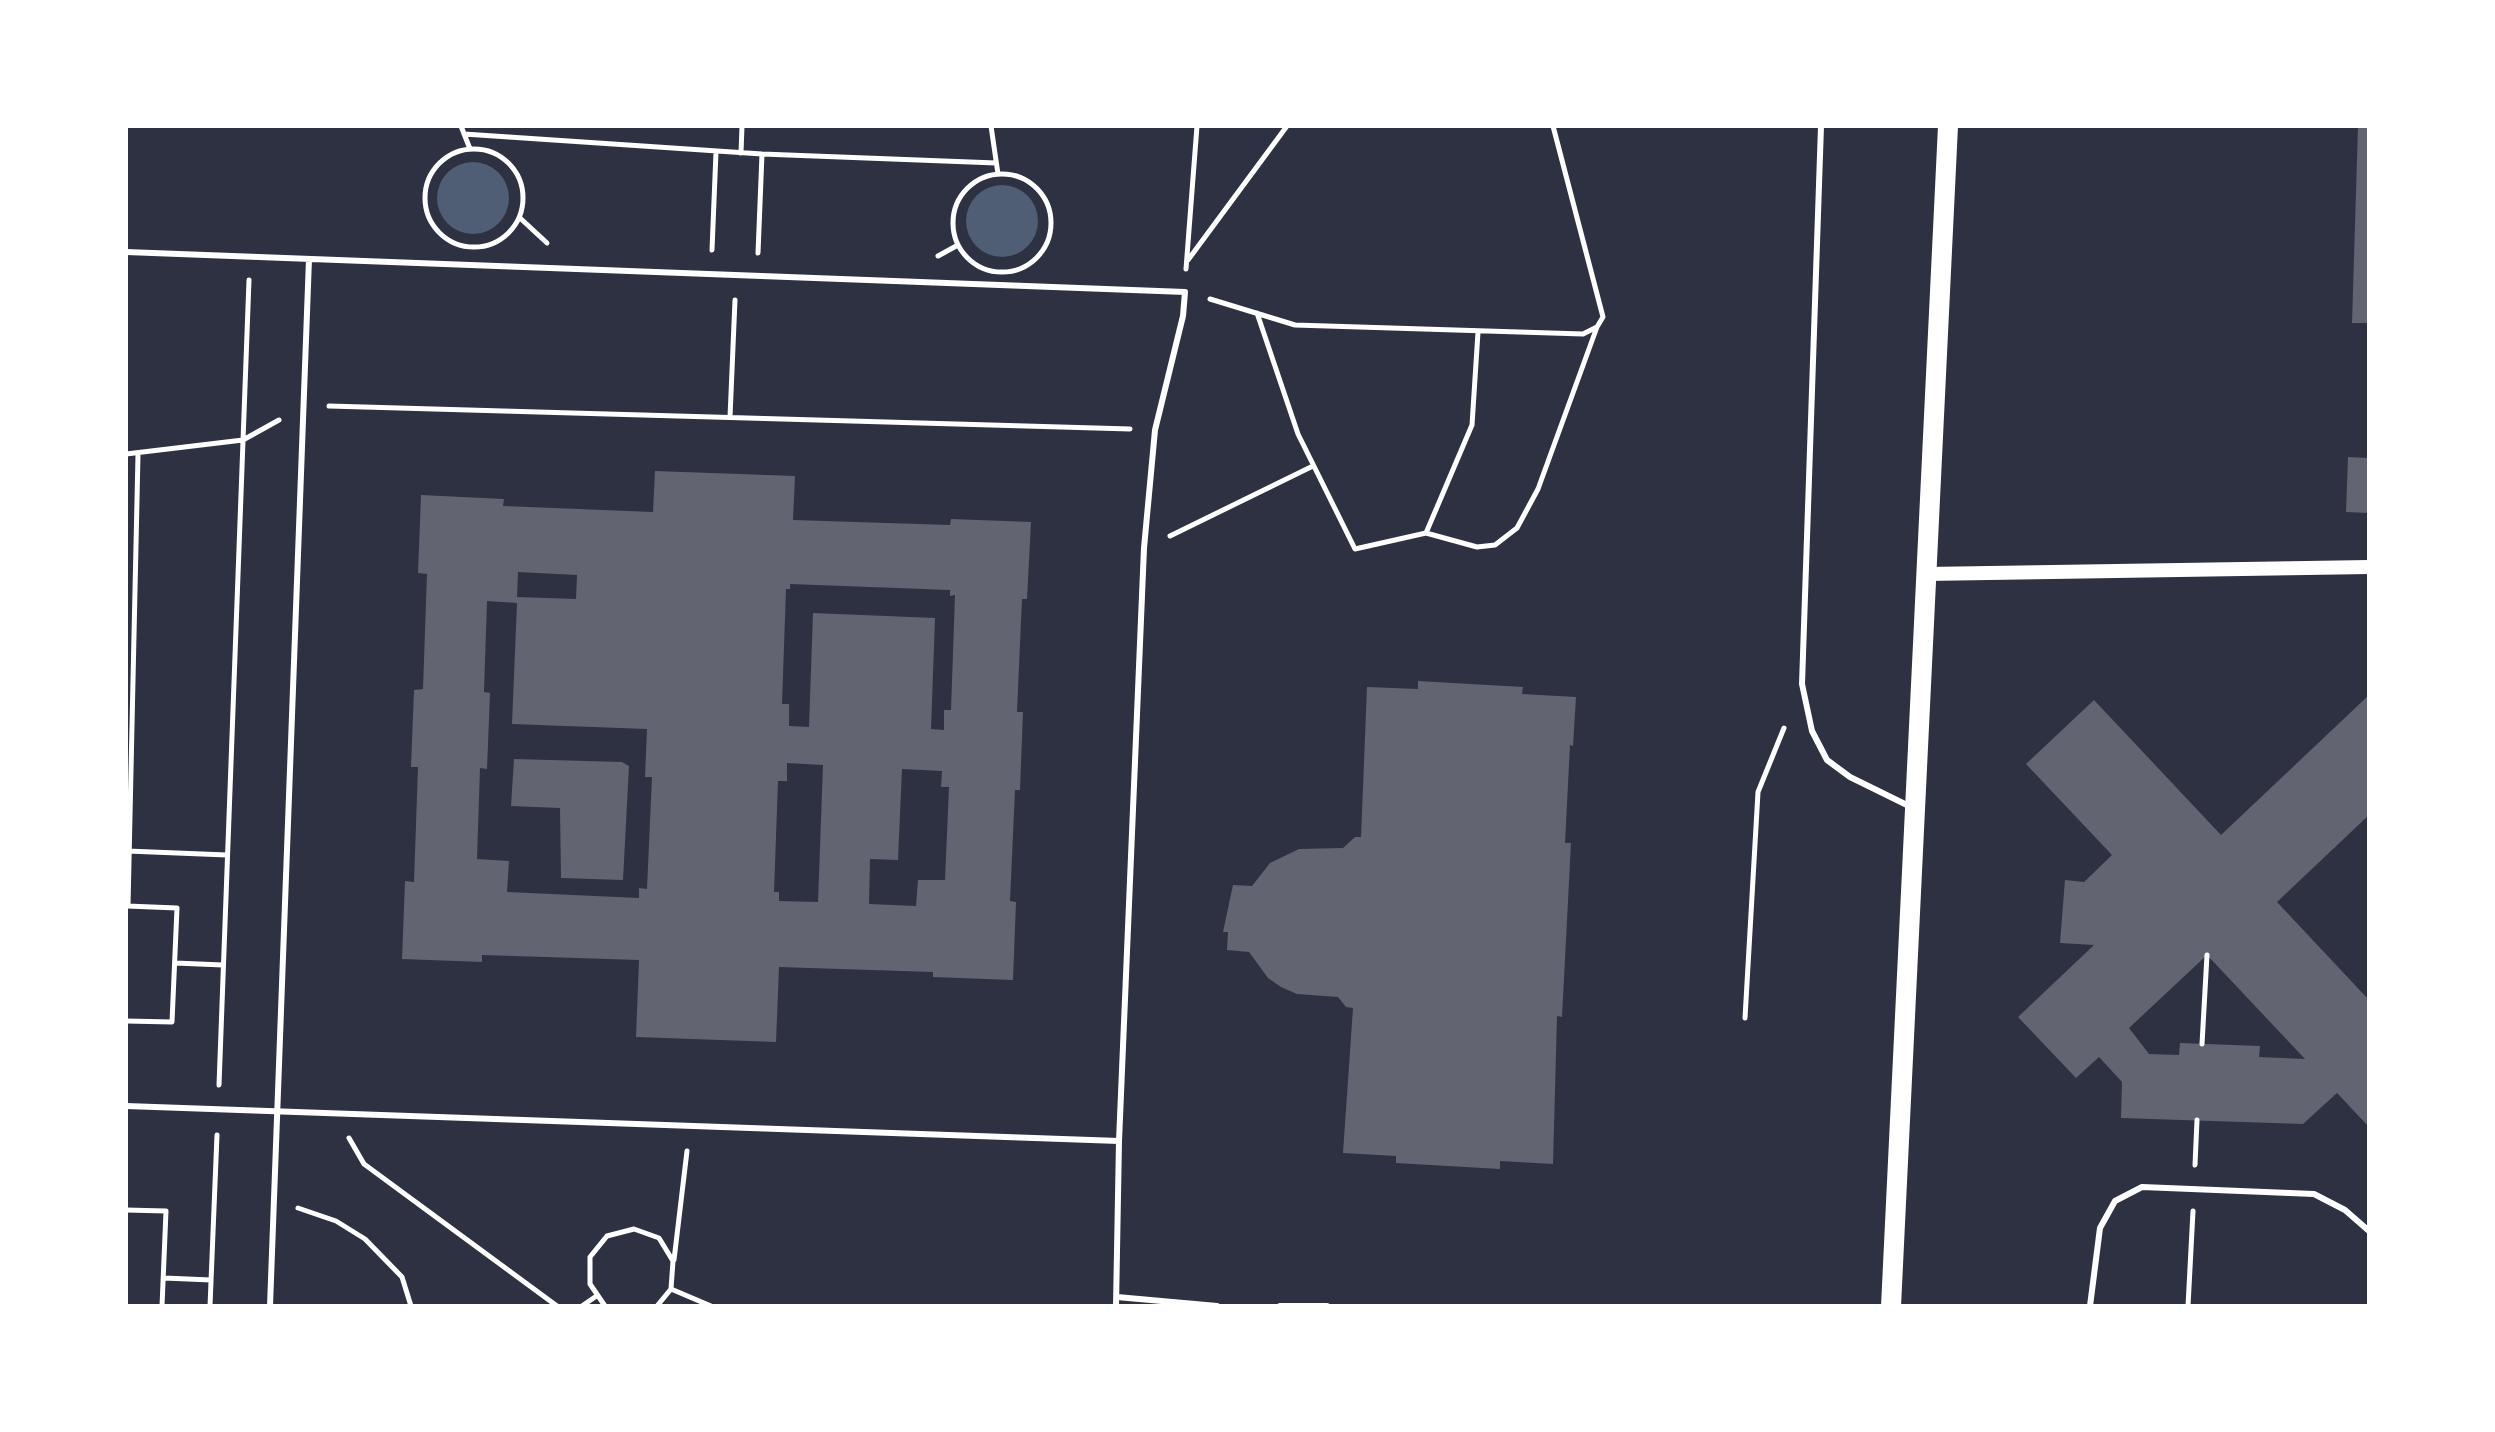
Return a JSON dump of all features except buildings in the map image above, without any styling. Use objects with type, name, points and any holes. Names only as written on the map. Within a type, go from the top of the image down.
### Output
[{"type":"main road","points":[[1891,1306],[1948,126]]},
{"type":"street","points":[[1926,574],[2369,567]]},
{"type":"lane","points":[[1821,126],[1802,684],[1812,731],[1827,760],[1850,777],[1914,809]]},
{"type":"lane","points":[[126,252],[1185,292],[1183,316],[1155,430],[1144,548],[1119,1141],[1116,1306]]},
{"type":"lane","points":[[270,1306],[309,259]]},
{"type":"lane","points":[[126,1106],[1119,1141]]},
{"type":"lane","points":[[2090,1306],[2100,1228],[2115,1201],[2142,1187],[2314,1194],[2345,1210],[2369,1231]]},
{"type":"lane","points":[[1117,1297],[1217,1306]]},
{"type":"lane","points":[[1280,1306],[1327,1306]]},
{"type":"path","points":[[461,126],[470,149]]},
{"type":"path","points":[[741,153],[742,126]]},
{"type":"path","points":[[991,126],[998,174]]},
{"type":"path","points":[[1197,126],[1185,292],[1295,325],[1567,335],[1583,334],[1597,327]]},
{"type":"path","points":[[1187,261],[1287,126]]},
{"type":"path","points":[[1256,312],[1276,378],[1313,466],[1355,549],[1426,533],[1477,547],[1495,545],[1517,528],[1538,489],[1603,317],[1553,126]]},
{"type":"path","points":[[464,134],[716,152],[996,163]]},
{"type":"path","points":[[470,149],[487,150],[502,157],[522,184],[524,201],[520,218],[498,241],[483,247],[452,242],[439,233],[425,205],[426,189],[436,168],[453,154],[470,149]]},
{"type":"path","points":[[711,274],[716,152]]},
{"type":"path","points":[[757,275],[762,154]]},
{"type":"path","points":[[998,174],[1030,183],[1050,209],[1052,226],[1048,243],[1038,257],[1011,271],[995,272],[967,258],[958,245],[954,214],[964,193],[982,178],[998,174]]},
{"type":"path","points":[[210,1306],[250,257]]},
{"type":"path","points":[[730,417],[736,275]]},
{"type":"path","points":[[1426,533],[1472,425],[1478,332]]},
{"type":"path","points":[[126,454],[243,440],[304,405],[1155,430]]},
{"type":"path","points":[[126,1021],[172,1022],[177,908],[127,906],[138,454]]},
{"type":"path","points":[[1144,548],[1313,466]]},
{"type":"path","points":[[1745,1018],[1758,792],[1802,684]]},
{"type":"path","points":[[127,851],[227,855]]},
{"type":"path","points":[[2202,1044],[2207,955]]},
{"type":"path","points":[[175,963],[223,965]]},
{"type":"path","points":[[334,1113],[364,1164],[557,1306]]},
{"type":"path","points":[[657,1306],[671,1289],[690,1126]]},
{"type":"path","points":[[274,1203],[336,1221],[365,1239],[402,1277],[411,1306]]},
{"type":"path","points":[[126,1210],[166,1211],[162,1306]]},
{"type":"path","points":[[605,1306],[595,1297],[588,1270],[590,1257],[597,1245],[619,1230],[634,1229],[659,1238],[673,1261]]},
{"type":"path","points":[[164,1278],[211,1280]]},
{"type":"path","points":[[671,1289],[711,1306]]},
{"type":"path","points":[[582,1306],[595,1297]]},
{"type":"water","points":[[473,162],[493,168],[503,178],[509,198],[503,218],[493,228],[473,234],[453,228],[443,218],[437,198],[443,178],[453,168]]},
{"type":"water","points":[[1002,185],[1022,191],[1032,201],[1038,221],[1032,241],[1022,251],[1002,257],[982,251],[972,241],[966,221],[972,201],[982,191]]}]
